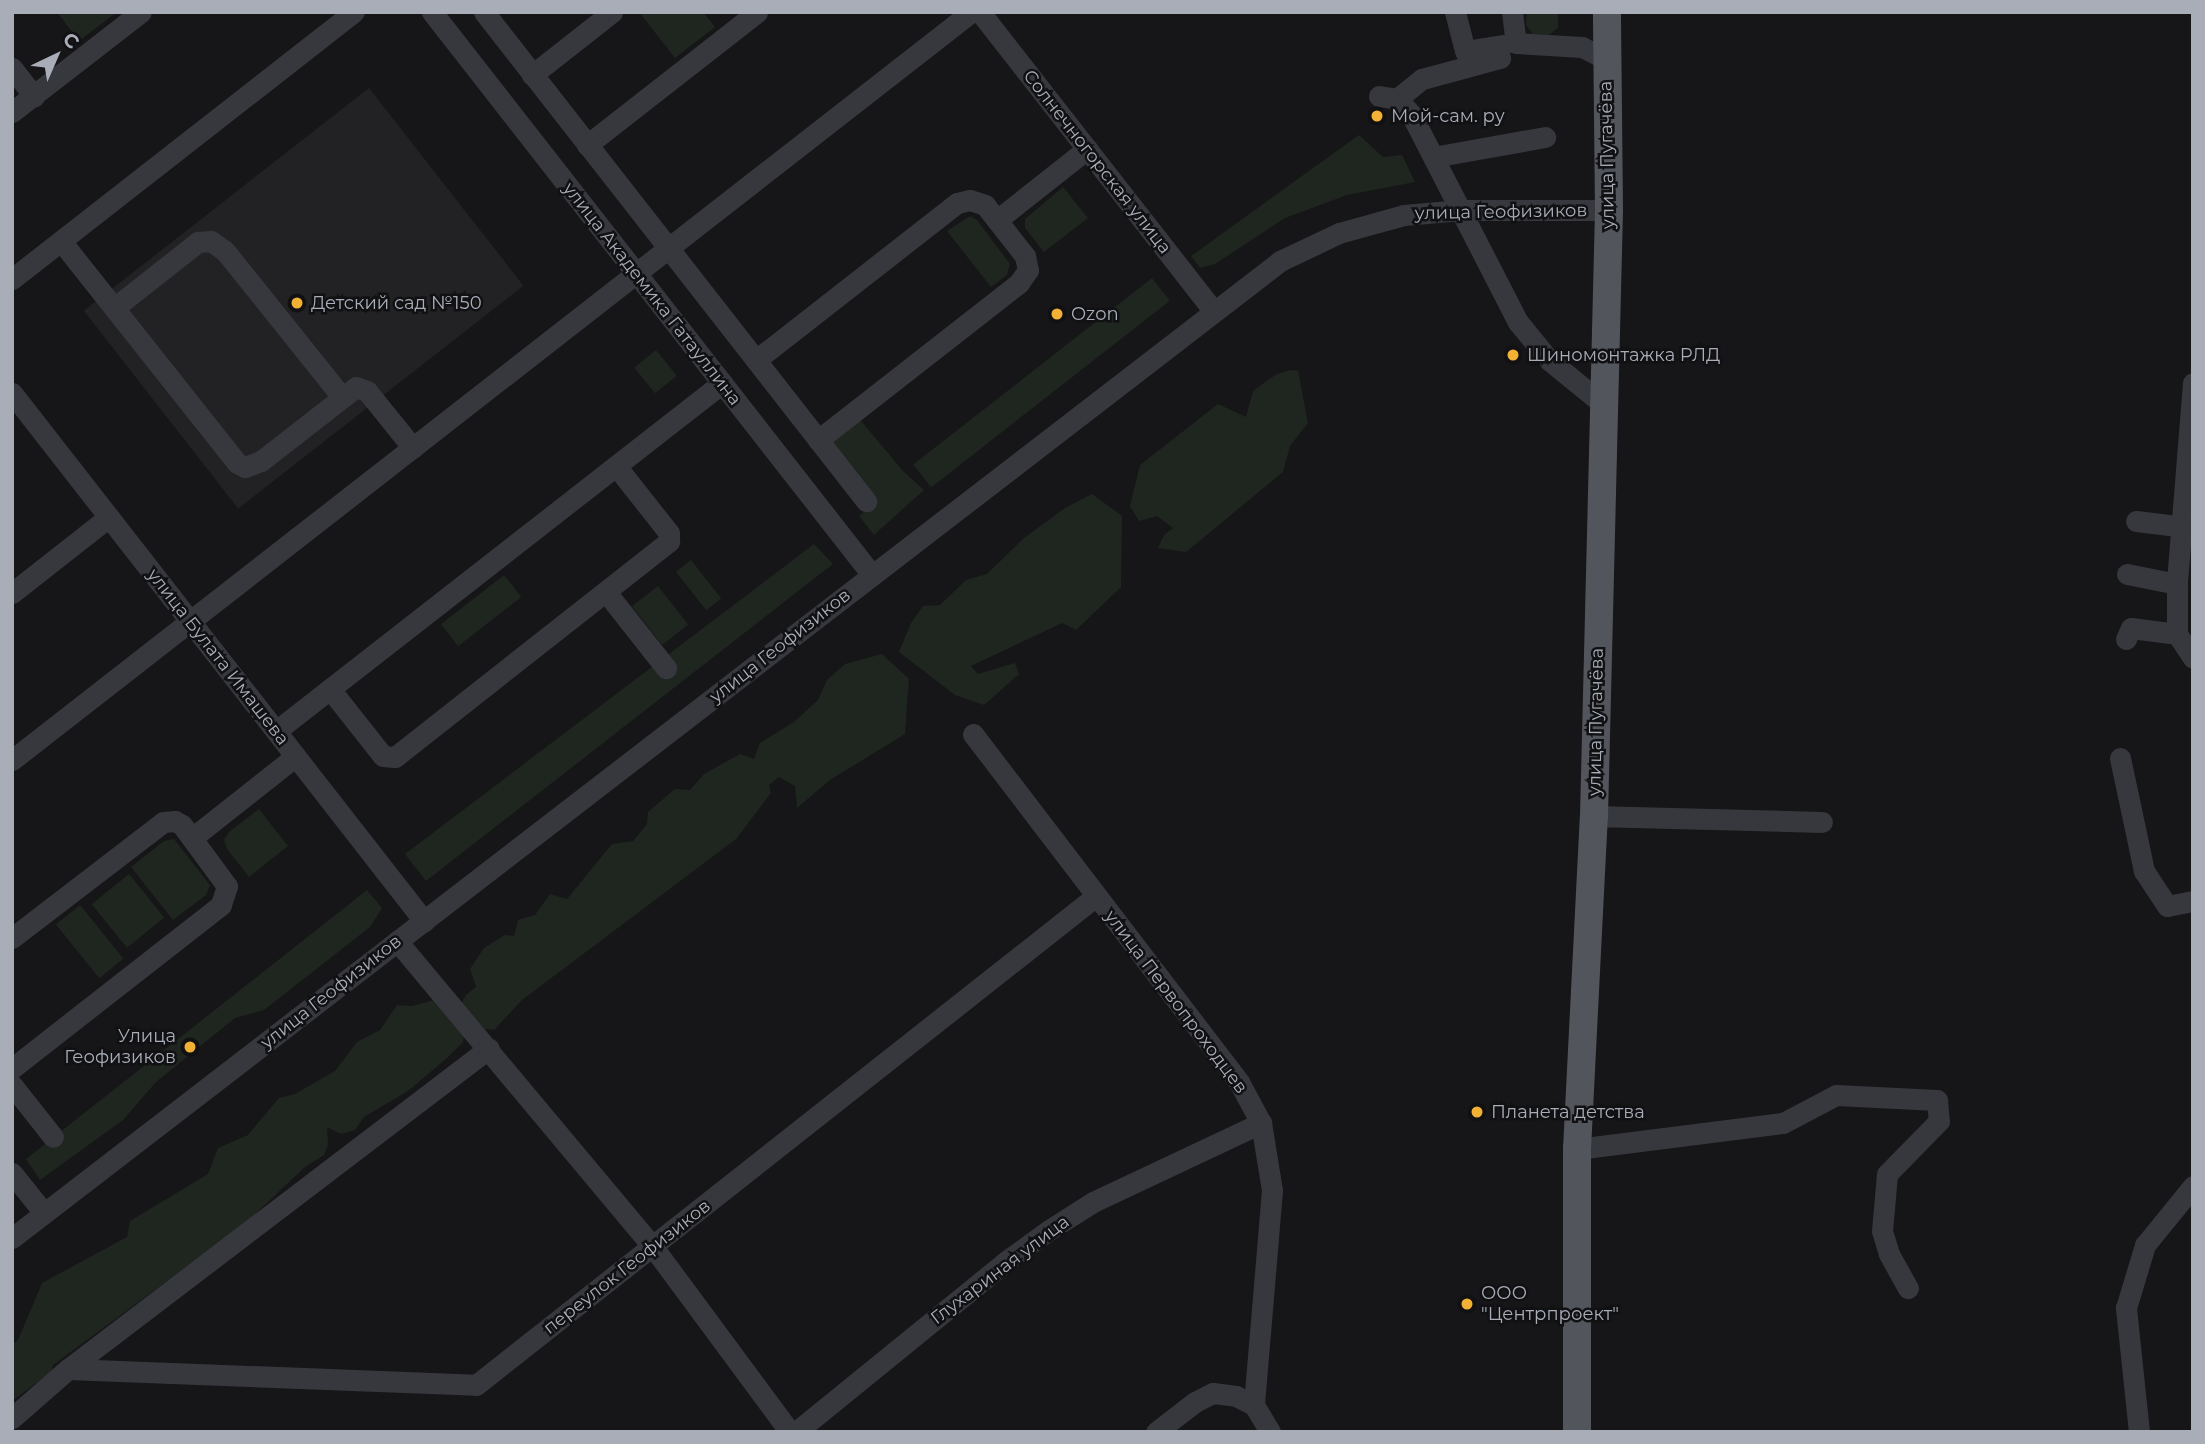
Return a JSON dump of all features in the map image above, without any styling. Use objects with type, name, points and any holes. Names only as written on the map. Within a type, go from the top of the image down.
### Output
[{"type":"main road","name":"улица Пугачёва","points":[[1577,1432],[1577,1149],[1594,816],[1609,210],[1607,12]]},
{"type":"street","points":[[12,113],[141,12]]},
{"type":"street","points":[[12,279],[354,12]]},
{"type":"street","name":"улица Академика Гатауллина","points":[[432,12],[872,575]]},
{"type":"street","points":[[484,12],[866,501]]},
{"type":"street","points":[[532,75],[612,12]]},
{"type":"street","points":[[587,145],[757,12]]},
{"type":"street","points":[[12,760],[971,12]]},
{"type":"street","name":"Солнечногорская улица","points":[[980,12],[1214,312]]},
{"type":"street","points":[[1455,12],[1465,51],[1516,43],[1582,47],[1606,59]]},
{"type":"street","points":[[1513,12],[1516,43]]},
{"type":"street","points":[[1500,58],[1422,79],[1388,98],[1411,114],[1518,322],[1549,360],[1604,405]]},
{"type":"street","points":[[12,68],[34,96]]},
{"type":"street","points":[[1433,156],[1545,137]]},
{"type":"street","points":[[997,220],[1087,149]]},
{"type":"street","points":[[756,360],[957,203],[977,201],[985,205],[1025,256],[1028,262],[1026,277],[818,440]]},
{"type":"street","name":"улица Геофизиков","points":[[12,1238],[1280,261],[1339,233],[1404,215],[1461,209],[1609,210]]},
{"type":"street","points":[[61,241],[237,463],[245,467],[261,461],[356,387],[363,388],[412,448]]},
{"type":"street","points":[[114,308],[198,242],[211,241],[219,244],[342,397]]},
{"type":"street","points":[[276,731],[722,383]]},
{"type":"street","points":[[2177,634],[2186,608],[2182,573],[2187,527],[2193,383]]},
{"type":"street","name":"улица Булата Имашева","points":[[12,393],[424,920]]},
{"type":"street","points":[[330,689],[383,756],[392,758],[665,546],[670,537],[616,466]]},
{"type":"street","points":[[12,593],[109,517]]},
{"type":"street","points":[[2136,521],[2187,527]]},
{"type":"street","points":[[2127,574],[2182,573]]},
{"type":"street","points":[[606,592],[666,668]]},
{"type":"street","points":[[2126,639],[2131,628],[2177,634],[2193,658]]},
{"type":"street","name":"улица Первопроходцев","points":[[973,734],[1239,1082],[1261,1124],[1272,1190],[1254,1405]]},
{"type":"street","points":[[192,838],[296,757]]},
{"type":"street","points":[[2120,758],[2144,871],[2167,906],[2193,901]]},
{"type":"street","points":[[1594,816],[1822,822]]},
{"type":"street","points":[[12,938],[163,822],[175,821],[181,825],[224,880],[227,892],[220,905],[12,1068]]},
{"type":"street","name":"переулок Геофизиков","points":[[68,1369],[477,1385],[1096,896]]},
{"type":"street","points":[[397,941],[653,1247],[790,1432]]},
{"type":"street","points":[[12,1418],[68,1369],[489,1048]]},
{"type":"street","points":[[12,1085],[53,1137]]},
{"type":"street","points":[[1577,1149],[1783,1123],[1836,1095],[1937,1100],[1939,1121],[1887,1174],[1882,1231],[1889,1254],[1908,1288]]},
{"type":"street","name":"Глухариная улица","points":[[796,1432],[1005,1262],[1049,1230],[1093,1202],[1261,1124]]},
{"type":"street","points":[[12,1173],[44,1213]]},
{"type":"street","points":[[2139,1432],[2126,1308],[2145,1245],[2193,1186]]},
{"type":"street","points":[[1156,1432],[1195,1402],[1213,1393],[1236,1396],[1254,1405],[1270,1432]]},
{"type":"shaded area","points":[[57,12],[117,12],[79,41]]},
{"type":"shaded area","points":[[639,12],[703,12],[715,27],[675,58]]},
{"type":"shaded area","points":[[1527,12],[1558,12],[1558,28],[1549,35],[1533,34],[1526,25]]},
{"type":"shaded area","name":"Детский сад №150","points":[[369,88],[524,286],[238,509],[84,311]]},
{"type":"shaded area","points":[[1359,135],[1383,157],[1402,155],[1415,182],[1347,195],[1285,218],[1215,264],[1200,268],[1191,256]]},
{"type":"shaded area","points":[[1063,187],[1088,218],[1044,252],[1025,228],[1025,219]]},
{"type":"shaded area","points":[[970,216],[977,220],[1010,264],[1007,275],[991,287],[947,231]]},
{"type":"shaded area","points":[[1152,278],[1170,301],[931,487],[913,465]]},
{"type":"shaded area","points":[[656,350],[677,376],[655,393],[634,368]]},
{"type":"shaded area","points":[[1290,370],[1298,371],[1308,423],[1290,446],[1283,472],[1186,552],[1158,548],[1164,535],[1173,528],[1157,516],[1139,521],[1130,506],[1140,465],[1218,404],[1246,417],[1253,391],[1275,375]]},
{"type":"shaded area","points":[[857,416],[904,472],[924,490],[874,535],[859,516],[874,504],[825,441]]},
{"type":"shaded area","points":[[1092,494],[1122,516],[1121,587],[1076,630],[1062,623],[971,666],[978,674],[1015,663],[1019,674],[984,705],[955,695],[899,652],[911,623],[923,606],[940,605],[966,580],[987,574],[1024,538],[1065,508]]},
{"type":"shaded area","points":[[814,544],[833,564],[426,881],[405,854]]},
{"type":"shaded area","points":[[691,560],[721,599],[706,610],[676,572]]},
{"type":"shaded area","points":[[504,575],[521,597],[458,646],[441,624]]},
{"type":"shaded area","points":[[658,586],[688,625],[662,645],[632,606]]},
{"type":"shaded area","points":[[882,654],[909,679],[905,734],[830,780],[797,808],[795,786],[779,777],[769,785],[771,793],[736,839],[522,1000],[494,1030],[484,1029],[461,1004],[466,995],[476,987],[470,969],[484,948],[505,935],[514,936],[518,920],[535,915],[550,894],[567,899],[612,844],[633,841],[647,824],[648,812],[675,789],[690,790],[704,774],[740,754],[754,759],[760,743],[794,722],[818,700],[827,680],[845,664]]},
{"type":"shaded area","points":[[259,809],[288,846],[249,877],[227,849],[224,840],[229,832]]},
{"type":"shaded area","points":[[174,839],[210,885],[206,895],[173,920],[131,867],[164,841]]},
{"type":"shaded area","points":[[129,874],[164,918],[127,948],[92,904]]},
{"type":"shaded area","points":[[367,890],[382,908],[370,927],[264,1010],[235,1018],[156,1082],[123,1120],[40,1180],[26,1159]]},
{"type":"shaded area","points":[[80,905],[123,959],[99,978],[56,925]]},
{"type":"shaded area","points":[[441,998],[466,1024],[463,1042],[447,1058],[408,1091],[364,1117],[355,1130],[341,1134],[327,1127],[328,1145],[324,1155],[305,1167],[247,1222],[53,1365],[51,1372],[12,1401],[12,1345],[18,1340],[42,1283],[127,1237],[130,1221],[208,1174],[218,1148],[248,1135],[279,1098],[295,1094],[335,1071],[357,1042],[380,1030],[397,1005],[412,1006]]},
{"type":"place","name":"Мой-сам. ру","points":[[1377,116]]},
{"type":"place","name":"Детский сад №150","points":[[297,303]]},
{"type":"place","name":"Ozon","points":[[1057,314]]},
{"type":"place","name":"Шиномонтажка РЛД","points":[[1513,355]]},
{"type":"place","name":"Улица Геофизиков","points":[[190,1047]]},
{"type":"place","name":"Планета детства","points":[[1477,1112]]},
{"type":"place","name":"ООО \"Центрпроект\"","points":[[1467,1304]]}]
